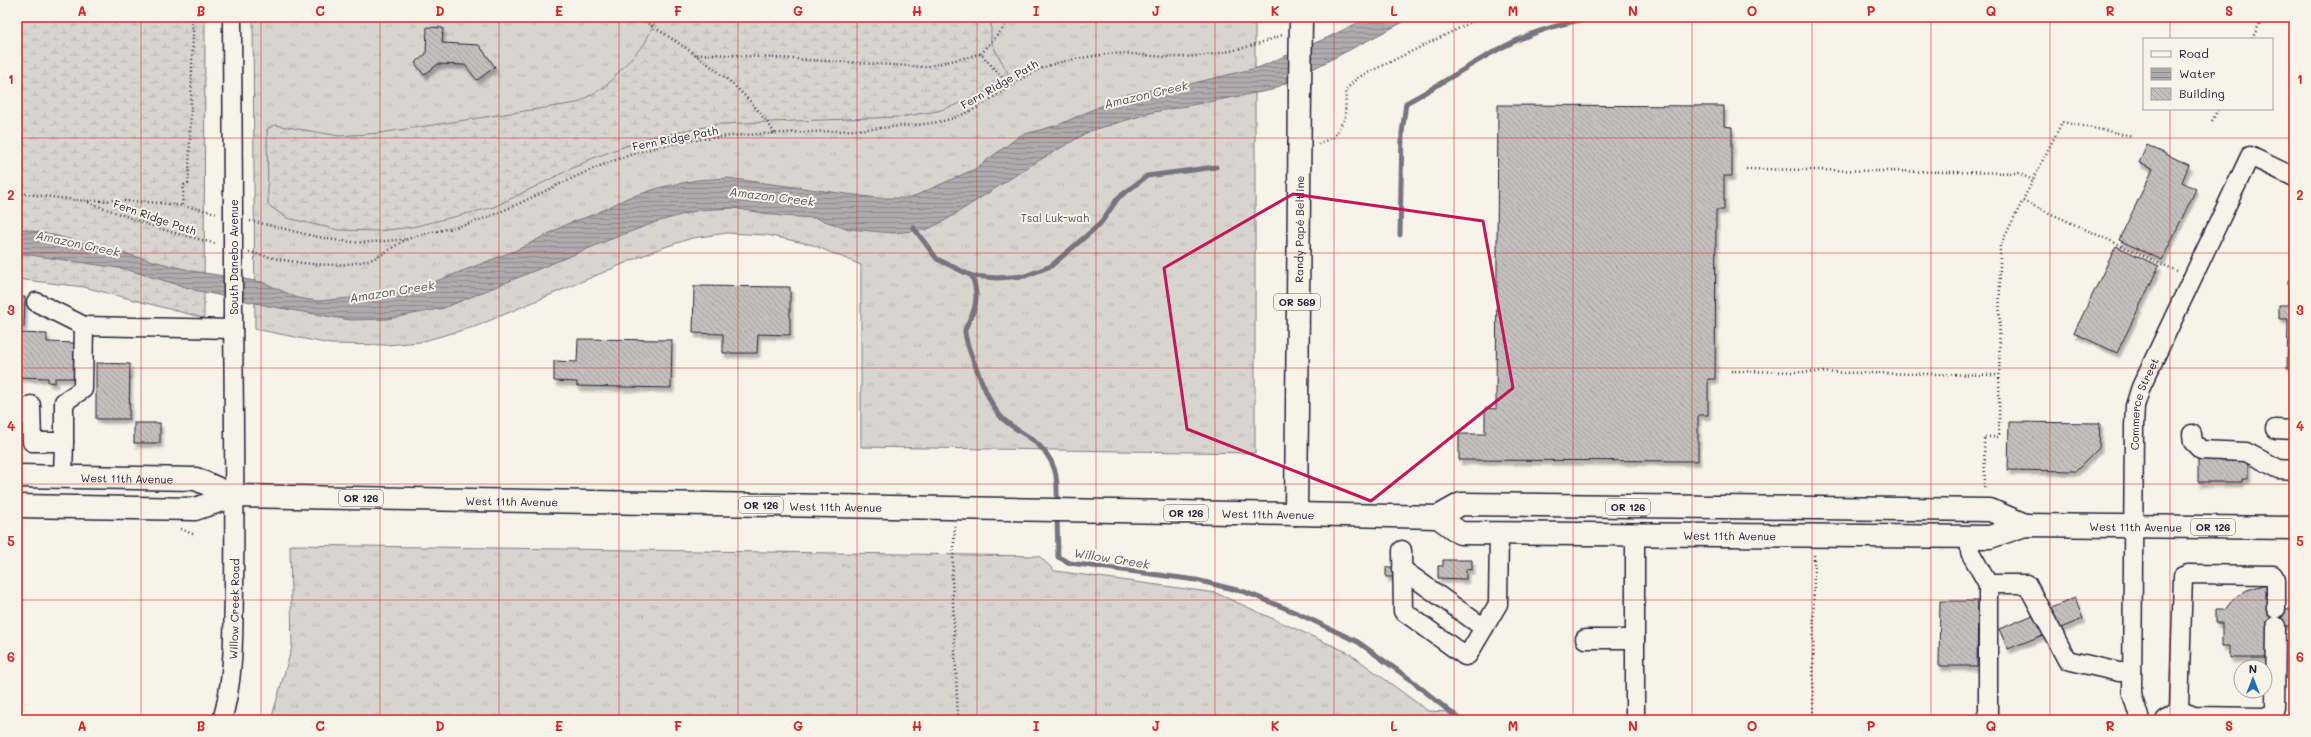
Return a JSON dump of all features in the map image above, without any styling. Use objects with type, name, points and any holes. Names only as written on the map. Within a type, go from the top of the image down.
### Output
[{"type":"main road","name":"Randy Papé Beltline","points":[[1296,514],[1301,17]]},
{"type":"main road","name":"West 11th Avenue","points":[[17,476],[196,479],[234,496]]},
{"type":"main road","name":"West 11th Avenue","points":[[17,506],[195,509],[234,496],[1438,517],[1461,504],[1990,510],[2026,525]]},
{"type":"main road","points":[[1656,534],[1672,522],[1721,522],[1726,520],[1729,508]]},
{"type":"main road","name":"West 11th Avenue","points":[[1438,517],[1460,533],[1499,534],[1635,533],[1990,537],[2026,525],[2294,528]]},
{"type":"street","name":"South Danebo Avenue","points":[[232,17],[234,496]]},
{"type":"street","name":"Commerce Street","points":[[2140,720],[2132,694],[2132,525],[2135,406],[2141,387],[2250,156],[2294,177]]},
{"type":"street","points":[[36,302],[84,326],[233,323]]},
{"type":"street","points":[[63,476],[64,402],[83,389],[84,326]]},
{"type":"street","points":[[31,405],[32,442],[64,442]]},
{"type":"street","points":[[2276,429],[2294,430]]},
{"type":"street","points":[[2192,434],[2193,442],[2202,450],[2246,452],[2279,469],[2294,470]]},
{"type":"street","name":"Willow Creek Road","points":[[222,720],[227,705],[232,658],[234,496]]},
{"type":"street","points":[[1635,533],[1635,720]]},
{"type":"street","points":[[1402,550],[1403,608],[1405,614],[1465,656],[1468,656],[1498,604],[1499,534]]},
{"type":"street","points":[[1970,537],[1970,552],[1988,584],[1988,720]]},
{"type":"street","points":[[1402,569],[1484,628]]},
{"type":"street","points":[[2185,574],[2273,575],[2276,580],[2275,707],[2270,716],[2172,715],[2182,579],[2185,574]]},
{"type":"street","points":[[1988,584],[2027,584],[2067,660],[2119,672],[2132,672]]},
{"type":"street","points":[[1585,639],[1635,639]]},
{"type":"path","points":[[182,205],[183,189],[184,185],[188,183],[189,173],[193,31],[191,17]]},
{"type":"path","points":[[638,17],[697,55],[740,91],[764,117],[775,134]]},
{"type":"path","points":[[1299,152],[1334,137],[1345,118],[1346,90],[1357,78],[1482,17]]},
{"type":"path","points":[[2252,38],[2262,17]]},
{"type":"path","points":[[697,55],[711,54],[925,67],[981,54],[1005,26]]},
{"type":"path","name":"Fern Ridge Path","points":[[245,251],[274,258],[333,264],[371,259],[409,238],[467,225],[520,204],[598,166],[629,155],[669,145],[719,136],[871,130],[944,121],[975,109],[1037,70],[1048,66],[1104,54],[1186,56],[1243,49],[1285,34]]},
{"type":"path","points":[[981,54],[1011,87]]},
{"type":"path","points":[[2212,121],[2218,110]]},
{"type":"path","points":[[1985,488],[1984,437],[1999,437],[2000,246],[2062,122],[2133,136]]},
{"type":"path","points":[[1746,169],[2018,172],[2033,180]]},
{"type":"path","name":"Fern Ridge Path","points":[[17,193],[85,201],[160,229],[224,246]]},
{"type":"path","points":[[2023,201],[2192,278]]},
{"type":"path","points":[[1731,371],[1999,375]]},
{"type":"path","points":[[956,508],[952,577],[958,720]]},
{"type":"path","points":[[1813,720],[1814,536]]},
{"type":"highlighted area","points":[[1293,194],[1483,221],[1513,388],[1371,501],[1187,429],[1164,268]]},
{"type":"green space","points":[[17,17],[205,17],[204,318],[84,287],[17,279]]},
{"type":"green space","name":"Tsal Luk-wah","points":[[253,17],[1255,17],[1255,453],[861,447],[861,265],[813,245],[767,235],[727,233],[692,238],[656,250],[477,326],[420,342],[387,345],[330,344],[255,329]]},
{"type":"green space","points":[[657,17],[1005,17],[991,22],[991,42],[1010,77],[975,98],[938,111],[899,117],[720,124],[648,138],[593,158],[494,207],[412,227],[379,231],[338,230],[287,218],[268,205],[267,129],[275,125],[340,136],[380,133],[577,103],[606,86],[645,43]]},
{"type":"green space","points":[[290,545],[1039,556],[1055,571],[1216,593],[1349,653],[1428,711],[1455,712],[1465,720],[271,720],[292,647]]},
{"type":"water","name":"Amazon Creek","points":[[1369,17],[1413,17],[1272,90],[1154,112],[1090,131],[1033,164],[946,220],[926,230],[893,233],[849,229],[815,218],[781,216],[733,208],[699,210],[656,222],[609,240],[444,308],[387,319],[350,320],[274,307],[199,291],[125,269],[17,253],[17,228],[53,235],[192,271],[262,282],[298,298],[318,301],[393,294],[416,289],[519,249],[567,224],[595,214],[627,198],[662,187],[697,180],[727,178],[877,198],[910,198],[975,169],[1021,135],[1058,125],[1128,94],[1194,83],[1260,67],[1331,36]]},
{"type":"building","points":[[427,27],[443,28],[442,43],[479,45],[495,67],[477,80],[465,65],[438,64],[424,75],[415,63],[426,54]]},
{"type":"building","points":[[1498,105],[1724,106],[1724,126],[1732,127],[1732,176],[1724,176],[1724,210],[1716,210],[1715,379],[1708,379],[1708,415],[1698,415],[1698,461],[1459,460],[1459,434],[1485,434],[1485,408],[1496,409]]},
{"type":"building","points":[[2147,145],[2189,165],[2182,182],[2196,189],[2162,260],[2119,240],[2153,169],[2139,163]]},
{"type":"building","points":[[2116,246],[2159,266],[2117,353],[2074,333]]},
{"type":"building","points":[[2288,280],[2294,280],[2294,368],[2287,368],[2288,319],[2279,319],[2279,305],[2288,305]]},
{"type":"building","points":[[694,286],[790,287],[790,335],[758,334],[757,353],[723,353],[723,334],[693,333]]},
{"type":"building","points":[[17,297],[25,297],[24,327],[17,327]]},
{"type":"building","points":[[17,333],[47,334],[47,342],[75,343],[75,378],[55,378],[55,383],[48,382],[48,378],[17,377]]},
{"type":"building","points":[[578,339],[672,340],[671,388],[577,386],[577,382],[554,381],[554,361],[577,362]]},
{"type":"building","points":[[96,363],[130,364],[129,419],[96,419]]},
{"type":"building","points":[[2009,422],[2100,423],[2099,448],[2076,471],[2008,470]]},
{"type":"building","points":[[134,423],[160,423],[160,443],[134,443]]},
{"type":"building","points":[[2198,457],[2248,457],[2248,479],[2242,479],[2242,482],[2198,482]]},
{"type":"building","points":[[1443,560],[1472,560],[1472,570],[1466,569],[1466,579],[1438,578],[1438,566],[1443,566]]},
{"type":"building","points":[[1386,567],[1393,567],[1393,577],[1386,577]]},
{"type":"building","points":[[2267,584],[2268,609],[2293,609],[2293,626],[2267,626],[2268,658],[2230,658],[2230,646],[2222,646],[2222,623],[2216,623],[2216,610],[2225,610],[2233,599],[2247,590]]},
{"type":"building","points":[[2075,598],[2083,619],[2008,649],[1999,629]]},
{"type":"building","points":[[1940,601],[1978,601],[1977,666],[1939,666]]},
{"type":"waterway","points":[[1400,235],[1402,133],[1406,103],[1507,45],[1543,30],[1594,17]]},
{"type":"waterway","points":[[972,276],[997,278],[1025,276],[1051,266],[1100,224],[1118,198],[1147,176],[1216,167]]},
{"type":"waterway","name":"Willow Creek","points":[[913,227],[937,259],[972,276],[976,291],[976,301],[965,330],[968,347],[983,385],[997,412],[1009,424],[1041,447],[1051,462],[1056,477],[1057,505]]},
{"type":"waterway","name":"Willow Creek","points":[[1057,515],[1058,557],[1070,563],[1196,580],[1245,592],[1297,613],[1358,642],[1411,680],[1460,720]]}]
